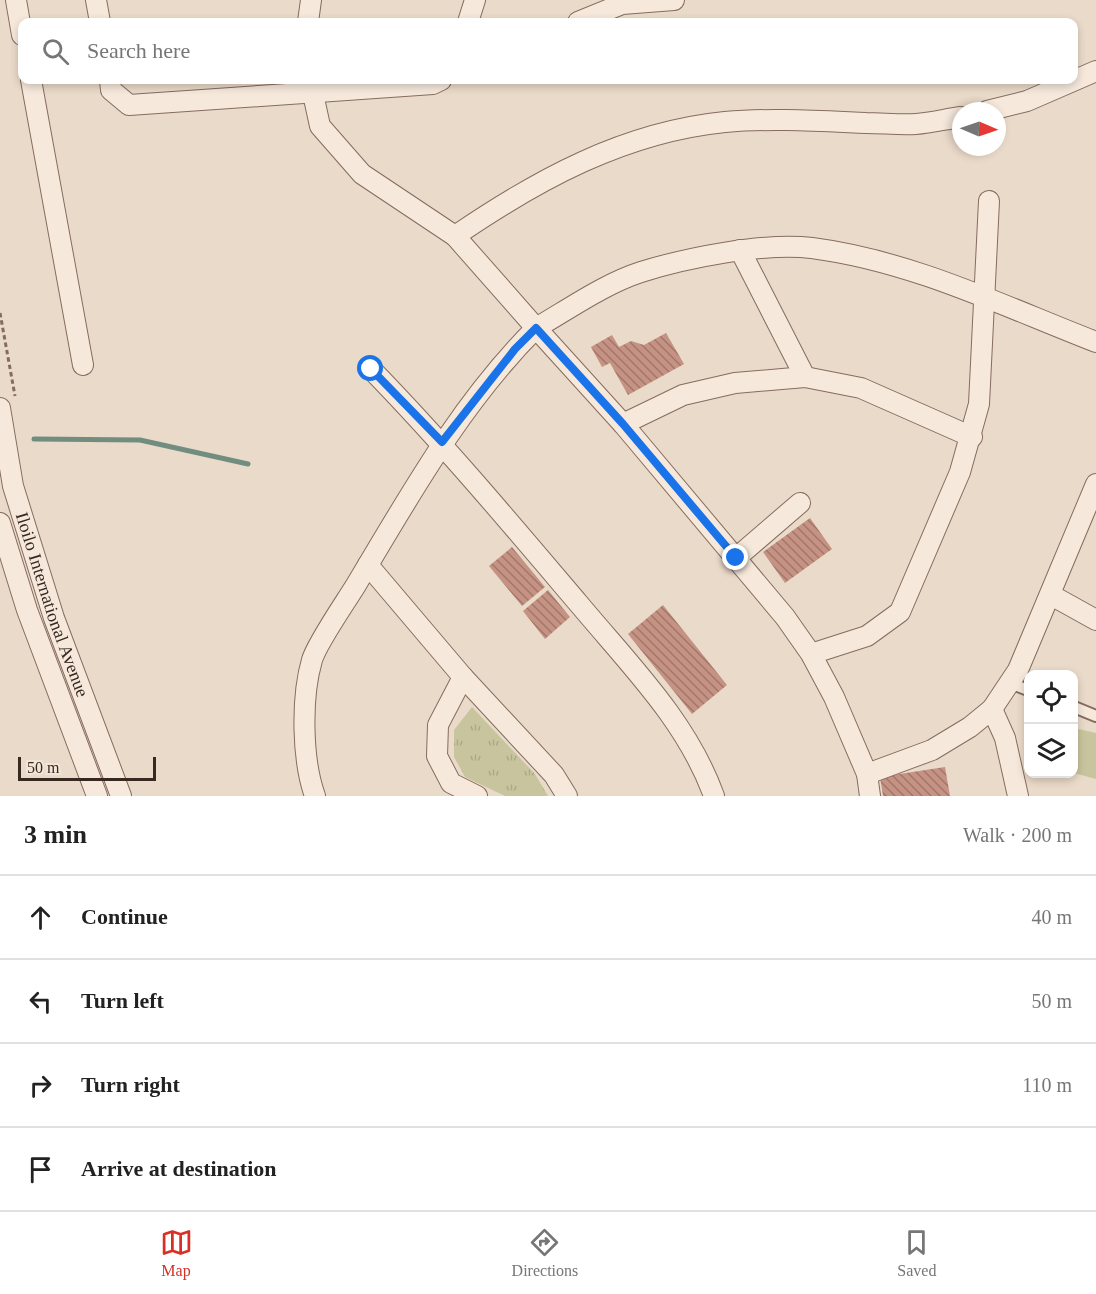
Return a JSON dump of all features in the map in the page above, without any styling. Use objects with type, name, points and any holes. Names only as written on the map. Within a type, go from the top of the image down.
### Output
[{"type":"street","points":[[16,0],[19,18]]},
{"type":"street","points":[[96,0],[98,18]]},
{"type":"street","points":[[308,18],[310,0]]},
{"type":"street","points":[[469,18],[475,0]]},
{"type":"street","points":[[587,18],[623,2],[674,0]]},
{"type":"street","points":[[1078,79],[1096,71]]},
{"type":"street","points":[[32,84],[83,365]]},
{"type":"street","points":[[110,84],[111,90],[129,105],[311,86],[433,84]]},
{"type":"street","points":[[1006,106],[1027,101],[1066,84]]},
{"type":"street","points":[[311,86],[320,126],[362,174],[455,236],[623,424],[736,558],[812,654],[834,697],[867,774],[870,796]]},
{"type":"street","points":[[455,236],[504,202],[565,168],[614,148],[672,130],[725,122],[784,120],[915,124],[952,118]]},
{"type":"street","points":[[812,654],[867,636],[900,612],[960,472],[972,437],[979,404],[982,296],[989,201]]},
{"type":"street","points":[[315,796],[310,783],[304,720],[312,659],[442,442],[515,349],[536,328],[639,273],[741,250],[809,247],[890,262],[1096,342]]},
{"type":"street","points":[[741,250],[805,377]]},
{"type":"street","points":[[371,369],[442,442],[670,713],[704,769],[714,796]]},
{"type":"street","points":[[623,424],[683,395],[735,383],[805,377],[861,388],[972,437]]},
{"type":"street","name":"Iloilo International Avenue","points":[[8,402],[6,475],[54,618],[121,796]]},
{"type":"street","points":[[867,774],[932,750],[970,727],[992,709],[1018,670],[1096,484]]},
{"type":"street","points":[[736,558],[800,503]]},
{"type":"street","name":"Iloilo International Avenue","points":[[0,523],[27,610],[97,796]]},
{"type":"street","points":[[368,565],[463,677],[555,775],[567,796]]},
{"type":"street","points":[[1051,595],[1096,620]]},
{"type":"street","points":[[463,677],[438,725],[437,756],[451,783],[477,796]]},
{"type":"street","points":[[992,709],[1005,738],[1018,796]]},
{"type":"lane","points":[[1010,683],[1024,688]]},
{"type":"lane","points":[[1078,709],[1096,716]]},
{"type":"path","points":[[0,313],[8,402]]},
{"type":"green space","points":[[472,707],[535,774],[548,796],[505,796],[465,777],[454,757],[454,730]]},
{"type":"green space","points":[[1078,729],[1096,733],[1096,779],[1078,774]]},
{"type":"building","points":[[666,333],[684,364],[628,395],[610,363],[602,367],[591,347],[612,335],[619,347],[631,341],[644,345]]},
{"type":"building","points":[[810,518],[832,549],[785,583],[763,552]]},
{"type":"building","points":[[512,547],[545,587],[522,606],[489,566]]},
{"type":"building","points":[[548,590],[570,617],[545,639],[523,611]]},
{"type":"building","points":[[663,605],[727,685],[692,714],[628,634]]},
{"type":"building","points":[[945,767],[950,796],[883,796],[880,777]]},
{"type":"waterway","points":[[34,439],[140,440],[248,464]]},
{"type":"route","points":[[371,369],[442,442],[515,349],[536,328],[623,424],[736,558]]}]
